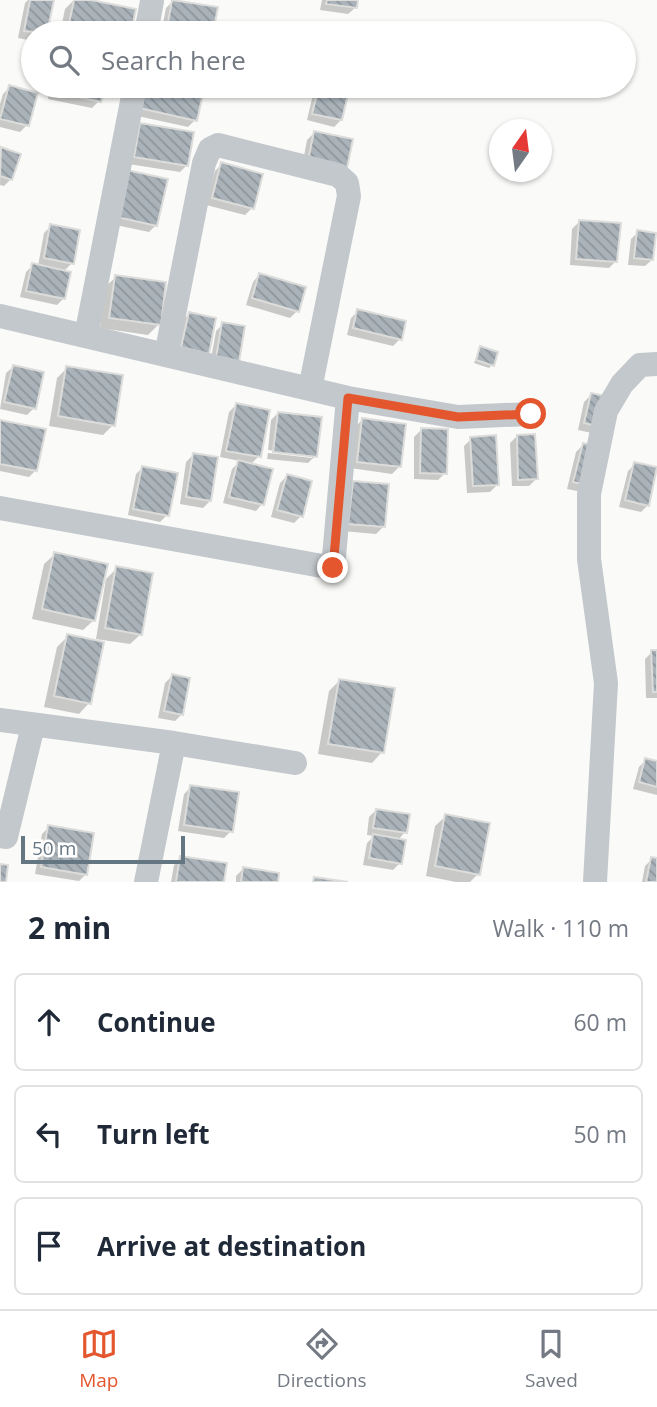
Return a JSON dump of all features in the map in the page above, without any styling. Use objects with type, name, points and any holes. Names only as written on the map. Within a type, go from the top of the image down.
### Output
[{"type":"street","points":[[148,21],[152,1]]},
{"type":"street","points":[[86,336],[133,98]]},
{"type":"street","points":[[166,355],[204,163],[210,149],[218,145],[338,175],[347,183],[349,196],[310,389]]},
{"type":"street","points":[[0,316],[348,398],[458,417],[531,414]]},
{"type":"street","points":[[595,882],[606,684],[589,559],[589,494],[606,411],[622,384],[640,365],[657,363]]},
{"type":"street","points":[[0,508],[333,568],[348,398]]},
{"type":"street","points":[[0,720],[174,743],[295,764]]},
{"type":"street","points":[[0,836],[6,837],[33,726]]},
{"type":"street","points":[[146,882],[174,743]]},
{"type":"building","points":[[30,0],[54,0],[50,21],[26,21]]},
{"type":"building","points":[[74,0],[91,0],[136,9],[134,21],[70,21]]},
{"type":"building","points":[[172,0],[218,7],[215,21],[168,21]]},
{"type":"building","points":[[327,0],[358,0],[357,8],[326,4]]},
{"type":"building","points":[[9,85],[21,88],[21,98],[37,98],[29,126],[0,119]]},
{"type":"building","points":[[82,98],[102,98],[101,102]]},
{"type":"building","points":[[141,98],[202,98],[197,121],[139,108]]},
{"type":"building","points":[[316,98],[347,98],[342,120],[312,114]]},
{"type":"building","points":[[140,123],[194,132],[188,166],[134,157]]},
{"type":"building","points":[[314,131],[353,139],[347,168],[308,161]]},
{"type":"building","points":[[1,147],[21,154],[12,180],[0,176]]},
{"type":"building","points":[[221,162],[263,174],[254,209],[212,198]]},
{"type":"building","points":[[127,170],[168,179],[157,226],[117,217]]},
{"type":"building","points":[[579,220],[621,223],[617,262],[576,259]]},
{"type":"building","points":[[50,224],[80,230],[74,264],[44,258]]},
{"type":"building","points":[[637,230],[656,233],[653,260],[634,258]]},
{"type":"building","points":[[32,263],[71,272],[65,299],[26,291]]},
{"type":"building","points":[[259,273],[306,287],[299,312],[252,298]]},
{"type":"building","points":[[115,275],[166,282],[161,325],[109,318]]},
{"type":"building","points":[[357,309],[406,321],[402,340],[353,328]]},
{"type":"building","points":[[189,312],[216,318],[209,354],[181,347]]},
{"type":"building","points":[[222,322],[245,326],[238,368],[215,364]]},
{"type":"building","points":[[480,346],[498,352],[494,366],[476,360]]},
{"type":"building","points":[[13,365],[44,372],[36,409],[4,402]]},
{"type":"building","points":[[66,366],[123,375],[115,426],[58,416]]},
{"type":"building","points":[[591,393],[615,398],[609,429],[584,423]]},
{"type":"building","points":[[236,403],[270,410],[261,457],[226,451]]},
{"type":"building","points":[[278,412],[322,417],[317,457],[273,452]]},
{"type":"building","points":[[362,418],[406,424],[401,467],[357,462]]},
{"type":"building","points":[[0,420],[46,429],[37,471],[0,464]]},
{"type":"building","points":[[421,428],[448,429],[447,474],[420,473]]},
{"type":"building","points":[[535,434],[538,479],[518,480],[517,435]]},
{"type":"building","points":[[496,435],[499,485],[473,486],[470,437]]},
{"type":"building","points":[[583,443],[601,447],[591,486],[573,482]]},
{"type":"building","points":[[193,453],[218,457],[211,501],[186,497]]},
{"type":"building","points":[[238,460],[273,469],[264,505],[229,497]]},
{"type":"building","points":[[634,462],[657,467],[649,506],[625,500]]},
{"type":"building","points":[[142,466],[178,473],[169,516],[133,509]]},
{"type":"building","points":[[287,474],[312,481],[303,517],[277,510]]},
{"type":"building","points":[[353,481],[389,484],[385,527],[348,524]]},
{"type":"building","points":[[54,552],[108,564],[95,621],[42,609]]},
{"type":"building","points":[[116,566],[153,573],[142,635],[105,628]]},
{"type":"building","points":[[67,634],[104,642],[91,704],[54,696]]},
{"type":"building","points":[[651,650],[657,650],[657,692],[653,692]]},
{"type":"building","points":[[172,674],[190,678],[183,715],[164,711]]},
{"type":"building","points":[[339,679],[395,688],[384,753],[328,744]]},
{"type":"building","points":[[645,758],[657,761],[657,787],[639,782]]},
{"type":"building","points":[[190,785],[239,792],[233,832],[184,825]]},
{"type":"building","points":[[376,809],[410,814],[407,833],[373,828]]},
{"type":"building","points":[[445,814],[490,823],[480,875],[435,866]]},
{"type":"building","points":[[48,825],[94,833],[87,875],[41,867]]},
{"type":"building","points":[[373,834],[406,840],[402,864],[369,858]]},
{"type":"building","points":[[180,856],[227,863],[224,882],[176,882]]},
{"type":"building","points":[[651,857],[657,858],[657,882],[646,882]]},
{"type":"building","points":[[0,864],[8,865],[6,882],[0,882]]},
{"type":"building","points":[[243,867],[279,873],[278,882],[241,882]]},
{"type":"building","points":[[314,877],[348,882],[313,882]]},
{"type":"route","points":[[333,568],[348,398],[458,417],[531,414]]}]
